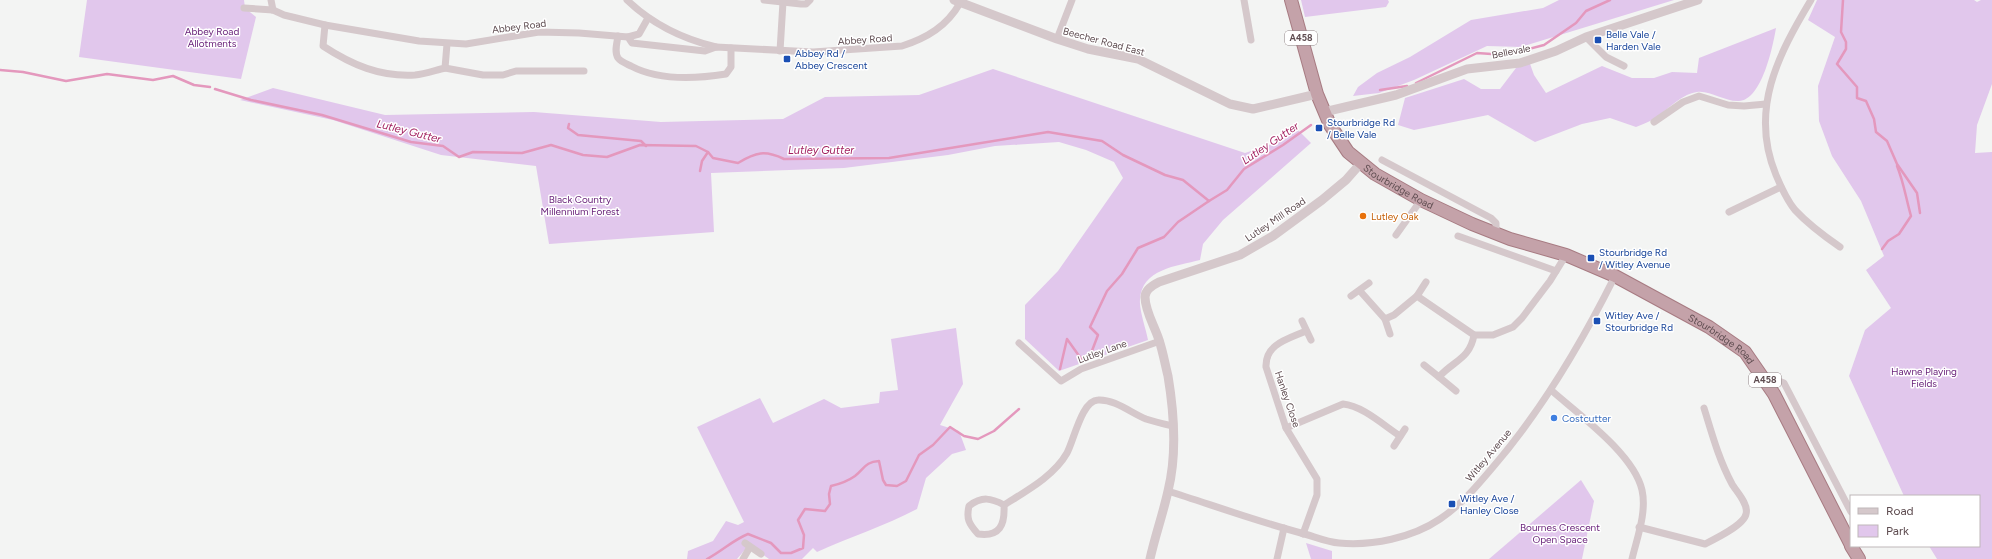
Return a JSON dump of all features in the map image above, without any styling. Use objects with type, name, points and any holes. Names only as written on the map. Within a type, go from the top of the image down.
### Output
[{"type":"highway","name":"A458","points":[[1291,0],[1317,94],[1324,112]]},
{"type":"highway","name":"Stourbridge Road","points":[[1324,112],[1339,141],[1361,163],[1383,178],[1421,200],[1496,233],[1566,255],[1615,276],[1680,310],[1731,341],[1746,352],[1764,378],[1787,419],[1850,545]]},
{"type":"street","points":[[271,0],[273,10]]},
{"type":"street","points":[[627,0],[648,18],[678,34],[716,47]]},
{"type":"street","points":[[764,0],[801,4],[806,4],[810,0]]},
{"type":"street","points":[[1057,40],[1072,0]]},
{"type":"street","points":[[1244,0],[1252,40]]},
{"type":"street","name":"Bellevale","points":[[1324,112],[1396,94],[1467,69],[1520,63],[1556,52],[1586,37],[1698,0]]},
{"type":"street","points":[[1811,0],[1788,38],[1779,60],[1769,88],[1766,104],[1765,126],[1771,164],[1781,187],[1794,208],[1806,221],[1840,247]]},
{"type":"street","points":[[780,51],[783,2]]},
{"type":"street","name":"Abbey Road","points":[[244,8],[273,10],[284,15],[325,25],[419,42],[466,44],[538,32],[579,33],[628,37],[632,43],[706,51],[716,47],[814,52],[902,46],[915,42],[938,30],[952,16],[957,2]]},
{"type":"street","name":"Beecher Road East","points":[[957,2],[1057,40],[1088,49],[1138,59],[1212,97],[1240,107],[1252,109],[1264,107],[1317,94]]},
{"type":"street","points":[[628,37],[640,34],[648,18]]},
{"type":"street","points":[[325,25],[323,46],[343,59],[376,72],[416,74],[445,68],[483,75],[503,75],[516,71],[584,71]]},
{"type":"street","points":[[618,36],[616,51],[618,57],[623,61],[645,72],[674,77],[726,74],[731,67],[731,48]]},
{"type":"street","points":[[1586,37],[1606,58],[1624,66]]},
{"type":"street","points":[[445,68],[447,44]]},
{"type":"street","points":[[1654,122],[1683,102],[1699,96],[1728,105],[1744,106],[1766,104]]},
{"type":"street","name":"Stourbridge Road","points":[[1382,160],[1491,218],[1496,223],[1496,233]]},
{"type":"street","name":"Lutley Mill Road","points":[[1160,341],[1145,296],[1153,285],[1240,255],[1272,236],[1322,200],[1346,180],[1361,163]]},
{"type":"street","points":[[1729,212],[1781,187]]},
{"type":"street","points":[[1396,234],[1421,200]]},
{"type":"street","points":[[1458,236],[1556,271]]},
{"type":"street","points":[[1417,296],[1474,336],[1493,336],[1513,327],[1522,318],[1566,255]]},
{"type":"street","name":"Witley Avenue","points":[[1168,491],[1303,534],[1337,543],[1359,543],[1398,537],[1430,525],[1462,502],[1507,451],[1551,390],[1577,350],[1615,276]]},
{"type":"street","points":[[1385,319],[1394,315],[1417,296],[1426,282]]},
{"type":"street","points":[[1351,296],[1360,291],[1369,283]]},
{"type":"street","points":[[1360,291],[1385,319],[1390,334]]},
{"type":"street","points":[[1302,321],[1311,340]]},
{"type":"street","name":"Hanley Close","points":[[1303,534],[1317,495],[1317,480],[1286,428],[1266,368],[1266,359],[1269,351],[1275,346],[1306,330]]},
{"type":"street","points":[[1440,377],[1446,370],[1463,358],[1473,343],[1474,336]]},
{"type":"street","points":[[1150,559],[1172,471],[1173,426],[1168,377],[1160,341]]},
{"type":"street","name":"Lutley Lane","points":[[1019,343],[1061,381],[1081,369],[1160,341]]},
{"type":"street","points":[[1424,365],[1456,391]]},
{"type":"street","points":[[1764,378],[1773,379],[1784,383],[1850,510]]},
{"type":"street","points":[[1551,390],[1606,439],[1628,462],[1642,490],[1643,510],[1632,559]]},
{"type":"street","points":[[1004,505],[1056,468],[1067,452],[1084,410],[1097,400],[1109,402],[1147,420],[1173,426]]},
{"type":"street","points":[[1286,428],[1343,404],[1350,404],[1400,436]]},
{"type":"street","points":[[1639,527],[1705,544],[1742,522],[1746,515],[1747,510],[1739,493],[1721,462],[1704,408]]},
{"type":"street","points":[[1394,446],[1405,429]]},
{"type":"street","points":[[984,498],[994,499],[1004,505],[1004,519],[998,531],[991,534],[978,534],[968,523],[967,515],[969,506],[978,500],[984,498]]},
{"type":"street","points":[[1277,559],[1284,528]]},
{"type":"street","points":[[743,559],[748,545],[761,554]]},
{"type":"green space","name":"Abbey Road Allotments","points":[[87,0],[244,0],[245,8],[256,17],[241,79],[79,57]]},
{"type":"green space","points":[[1301,0],[1388,0],[1389,2],[1386,7],[1305,17]]},
{"type":"green space","points":[[1559,0],[1674,0],[1521,47],[1487,46],[1414,80],[1379,93],[1353,96],[1358,87],[1377,73],[1410,57],[1471,20],[1543,8]]},
{"type":"green space","name":"Hawne Playing Fields","points":[[1817,0],[1974,0],[1977,2],[1981,0],[1992,0],[1992,84],[1977,125],[1975,153],[1992,152],[1992,559],[1937,559],[1930,547],[1980,547],[1980,495],[1904,495],[1849,376],[1865,330],[1891,308],[1866,270],[1884,256],[1861,201],[1832,156],[1819,121],[1818,86],[1835,37],[1808,20]]},
{"type":"green space","points":[[1776,28],[1769,59],[1760,82],[1754,92],[1747,98],[1739,101],[1728,100],[1707,93],[1697,92],[1678,100],[1656,118],[1636,127],[1610,118],[1582,124],[1535,142],[1488,115],[1414,130],[1398,125],[1405,98],[1464,79],[1481,89],[1500,89],[1516,68],[1529,61],[1534,75],[1546,93],[1602,66],[1632,78],[1654,78],[1672,72],[1697,73],[1699,58]]},
{"type":"green space","name":"Black Country Millennium Forest","points":[[993,69],[1245,153],[1275,143],[1295,127],[1311,143],[1223,220],[1203,244],[1200,260],[1171,267],[1153,275],[1147,282],[1142,290],[1140,304],[1148,340],[1059,371],[1025,339],[1025,305],[1058,271],[1123,178],[1114,162],[1086,150],[1059,142],[995,146],[948,155],[844,168],[711,173],[714,232],[549,244],[536,166],[441,155],[333,120],[240,100],[273,88],[385,115],[534,112],[661,122],[783,119],[825,97],[919,95]]},
{"type":"green space","points":[[956,328],[963,384],[940,425],[959,431],[966,450],[952,454],[926,478],[917,509],[893,521],[817,552],[813,548],[802,559],[769,559],[749,545],[737,559],[687,559],[688,551],[713,541],[726,521],[738,525],[744,522],[697,427],[760,398],[773,423],[824,399],[841,408],[879,403],[880,392],[898,390],[891,339]]},
{"type":"green space","name":"Bournes Crescent Open Space","points":[[1581,480],[1594,501],[1582,559],[1489,559]]},
{"type":"green space","points":[[1306,543],[1332,551],[1332,559],[1311,559]]},
{"type":"waterway","name":"Lutley Gutter","points":[[1416,83],[1477,53],[1506,55],[1544,45],[1576,23],[1586,11],[1610,0]]},
{"type":"waterway","points":[[1843,0],[1841,32],[1846,42],[1846,49],[1837,64],[1857,87],[1857,98],[1866,101],[1874,119],[1876,132],[1887,141],[1897,164],[1917,193],[1920,213]]},
{"type":"waterway","name":"Lutley Gutter","points":[[0,70],[23,72],[66,81],[107,74],[153,80],[173,76],[194,85],[210,87]]},
{"type":"waterway","name":"Lutley Gutter","points":[[1380,90],[1407,86]]},
{"type":"waterway","name":"Lutley Gutter","points":[[215,89],[251,100],[322,115],[411,142],[443,146],[459,157],[473,152],[522,153],[551,145],[583,155],[607,157],[640,145],[696,146],[708,152],[713,158],[738,163],[750,156],[766,153],[784,159],[889,158],[1048,132],[1102,141],[1123,155],[1165,175],[1183,180],[1209,201],[1227,190],[1244,169],[1283,145],[1311,125]]},
{"type":"waterway","points":[[569,124],[568,128],[578,135],[641,141],[646,146]]},
{"type":"waterway","points":[[700,171],[702,161],[708,152]]},
{"type":"waterway","points":[[1882,249],[1888,241],[1899,234],[1911,216],[1897,166]]},
{"type":"waterway","points":[[1060,369],[1067,339],[1082,360],[1090,356],[1098,335],[1090,327],[1107,291],[1122,274],[1138,248],[1164,237],[1178,222],[1209,201]]},
{"type":"waterway","points":[[707,559],[737,539],[748,534],[771,543],[781,553],[791,553],[803,548],[804,535],[798,520],[805,509],[825,511],[830,504],[829,494],[831,486],[850,479],[868,464],[879,461],[883,480],[886,485],[897,486],[906,481],[919,455],[933,445],[950,427],[964,436],[978,439],[994,431],[1019,409]]},
{"type":"place","name":"Belle Vale / Harden Vale","points":[[1598,40]]},
{"type":"place","name":"Abbey Rd / Abbey Crescent","points":[[787,59]]},
{"type":"place","name":"Stourbridge Rd / Belle Vale","points":[[1319,128]]},
{"type":"place","name":"Lutley Oak","points":[[1363,216]]},
{"type":"place","name":"Stourbridge Rd / Witley Avenue","points":[[1591,258]]},
{"type":"place","name":"Witley Ave / Stourbridge Rd","points":[[1597,321]]},
{"type":"place","name":"Costcutter","points":[[1554,418]]},
{"type":"place","name":"Witley Ave / Hanley Close","points":[[1452,504]]}]
